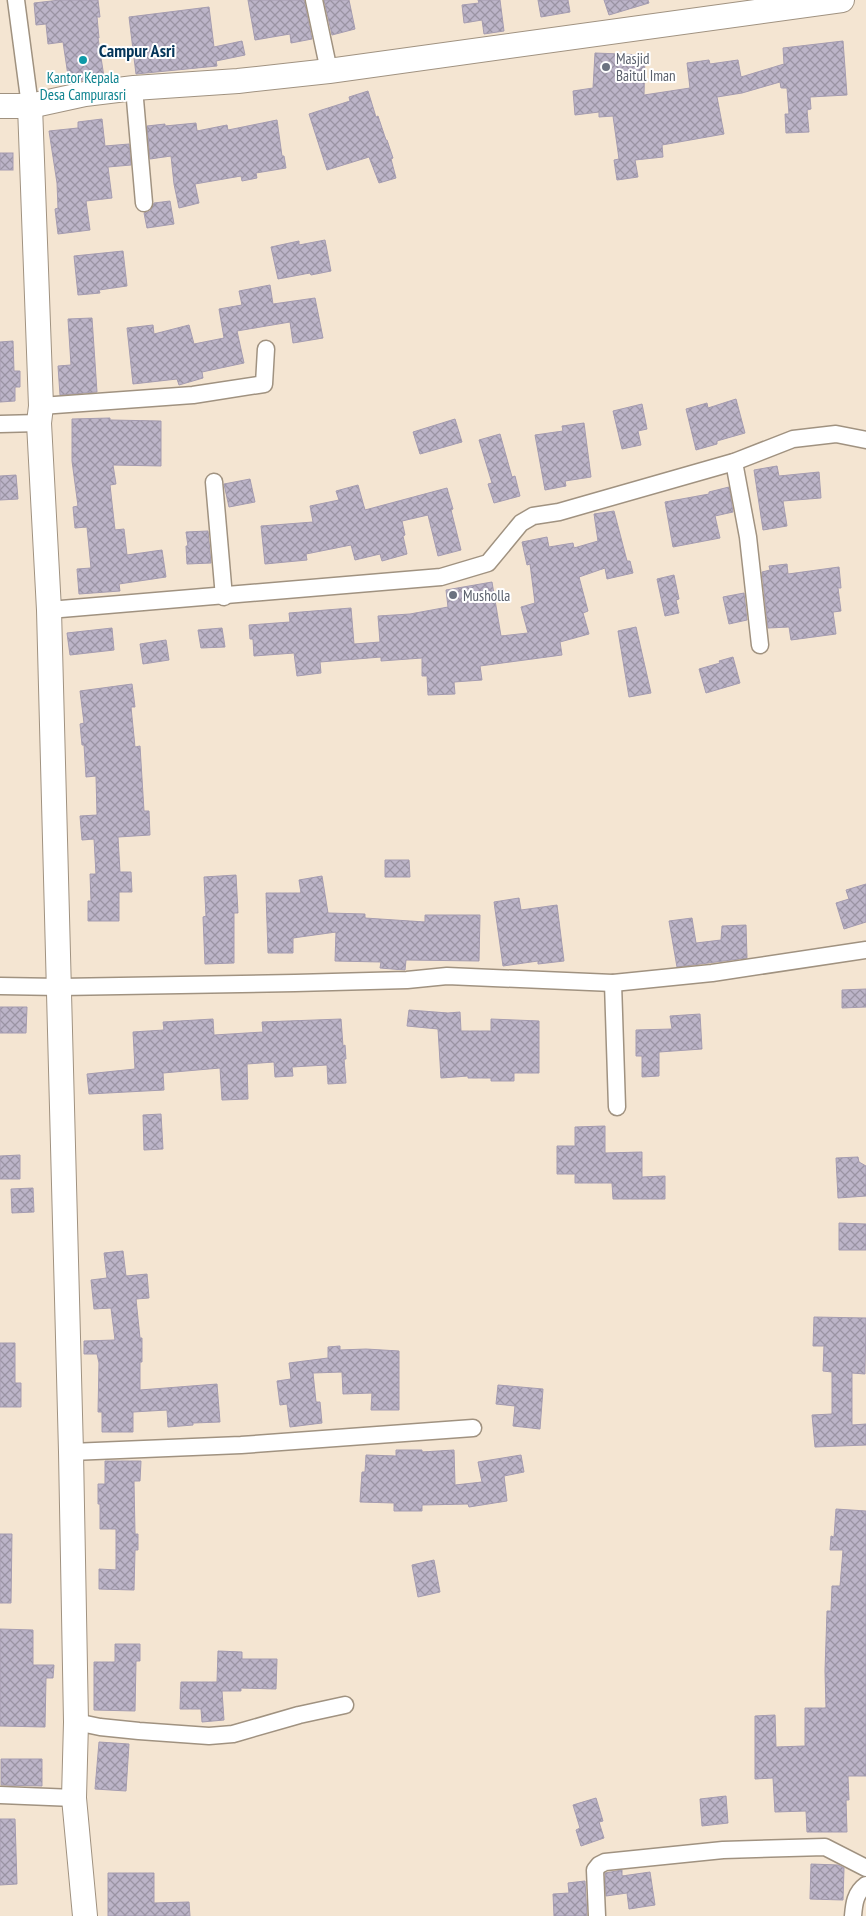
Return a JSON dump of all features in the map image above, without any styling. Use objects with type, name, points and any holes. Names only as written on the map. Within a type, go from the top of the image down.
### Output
[{"type":"street","points":[[16,0],[30,106],[40,414],[49,610],[72,1452],[76,1722],[74,1798],[85,1916]]},
{"type":"street","points":[[314,0],[329,71]]},
{"type":"street","points":[[0,106],[30,106],[84,94],[134,88],[238,81],[329,71],[842,0]]},
{"type":"street","points":[[134,88],[144,203]]},
{"type":"street","points":[[0,424],[40,414],[264,384],[266,349]]},
{"type":"street","points":[[49,610],[224,597],[442,577],[488,563],[521,523],[533,516],[559,512],[734,462],[793,439],[836,434],[866,440]]},
{"type":"street","points":[[734,462],[748,537],[760,645]]},
{"type":"street","points":[[214,482],[224,597]]},
{"type":"street","points":[[0,986],[60,987],[407,980],[447,976],[613,983],[712,972],[866,950]]},
{"type":"street","points":[[613,983],[617,1107]]},
{"type":"street","points":[[72,1452],[240,1445],[472,1428]]},
{"type":"street","points":[[76,1722],[100,1727],[139,1731],[217,1736],[233,1734],[299,1715],[345,1705]]},
{"type":"street","points":[[0,1795],[74,1798]]},
{"type":"street","points":[[597,1916],[595,1870],[605,1862],[723,1850],[825,1847],[866,1868]]},
{"type":"street","points":[[853,1916],[854,1902],[860,1889],[866,1885]]},
{"type":"building","points":[[60,0],[98,0],[100,17],[97,17],[98,38],[104,77],[69,82],[63,42],[48,44],[46,24],[36,25],[34,3]]},
{"type":"building","points":[[248,0],[304,0],[312,39],[291,43],[290,34],[255,40]]},
{"type":"building","points":[[324,0],[349,0],[355,29],[332,35]]},
{"type":"building","points":[[478,0],[500,0],[504,31],[484,34],[482,20],[464,23],[462,5],[479,3]]},
{"type":"building","points":[[538,0],[568,0],[570,12],[541,17]]},
{"type":"building","points":[[604,0],[648,0],[649,3],[609,15]]},
{"type":"building","points":[[209,7],[214,47],[242,41],[245,55],[216,61],[217,66],[136,74],[129,17]]},
{"type":"building","points":[[843,41],[847,95],[810,97],[811,109],[807,110],[809,132],[786,133],[785,114],[789,114],[787,88],[781,88],[780,82],[742,93],[717,97],[724,134],[662,145],[663,157],[635,160],[638,177],[617,180],[614,160],[619,159],[613,116],[599,117],[599,112],[575,115],[573,91],[593,88],[595,53],[645,55],[644,95],[690,88],[687,63],[709,60],[710,64],[738,60],[741,77],[784,64],[783,48]]},
{"type":"building","points":[[368,91],[376,117],[378,116],[393,158],[391,159],[396,178],[379,183],[369,157],[327,170],[309,114],[350,101],[349,97]]},
{"type":"building","points":[[102,119],[105,146],[129,144],[131,165],[108,167],[112,198],[86,201],[90,230],[58,234],[55,209],[58,208],[57,183],[49,131],[78,128],[78,122]]},
{"type":"building","points":[[277,120],[282,156],[284,156],[286,168],[256,173],[257,178],[242,181],[241,176],[195,184],[199,203],[179,208],[171,156],[150,159],[147,126],[196,123],[197,131],[227,125],[228,130]]},
{"type":"building","points":[[0,153],[13,153],[13,170],[0,170]]},
{"type":"building","points":[[170,201],[174,224],[147,228],[144,213],[150,211],[154,203]]},
{"type":"building","points":[[325,240],[331,271],[278,279],[271,247],[299,241],[299,245]]},
{"type":"building","points":[[123,251],[127,286],[99,290],[100,293],[78,295],[74,256]]},
{"type":"building","points":[[270,285],[273,304],[315,298],[323,338],[293,343],[290,322],[237,331],[244,363],[202,372],[203,378],[179,385],[177,379],[133,384],[127,328],[153,325],[154,334],[189,325],[194,344],[224,338],[219,309],[242,305],[239,291]]},
{"type":"building","points":[[92,318],[97,392],[60,395],[58,366],[71,365],[68,319]]},
{"type":"building","points":[[13,341],[14,371],[20,371],[20,387],[15,387],[15,401],[0,402],[0,342]]},
{"type":"building","points":[[736,399],[745,433],[717,441],[717,444],[696,450],[686,409],[707,403],[708,408]]},
{"type":"building","points":[[642,404],[647,429],[638,431],[641,445],[622,449],[613,411]]},
{"type":"building","points":[[110,418],[110,420],[161,421],[161,466],[113,465],[116,484],[110,485],[115,530],[124,529],[127,555],[162,550],[166,577],[119,584],[120,591],[79,594],[77,569],[91,568],[87,527],[75,528],[73,507],[78,506],[72,461],[72,419]]},
{"type":"building","points":[[455,419],[462,442],[420,454],[413,432]]},
{"type":"building","points":[[584,423],[591,477],[565,481],[566,486],[545,490],[535,435],[563,431],[562,426]]},
{"type":"building","points":[[500,434],[512,477],[515,476],[520,496],[494,503],[488,484],[492,483],[479,440]]},
{"type":"building","points":[[777,466],[779,476],[819,472],[821,498],[783,501],[787,526],[763,530],[754,470]]},
{"type":"building","points":[[16,475],[18,499],[0,500],[0,476]]},
{"type":"building","points":[[250,479],[255,502],[229,507],[224,484]]},
{"type":"building","points":[[358,485],[365,510],[447,488],[461,550],[438,556],[428,515],[402,521],[407,554],[382,561],[380,554],[355,560],[351,545],[306,554],[307,560],[265,564],[261,526],[313,522],[310,506],[339,500],[336,491]]},
{"type":"building","points":[[729,487],[733,512],[715,516],[720,538],[673,547],[665,502],[709,494],[709,492]]},
{"type":"building","points":[[614,511],[627,561],[630,561],[633,573],[607,579],[605,568],[579,577],[588,611],[583,613],[589,634],[560,642],[562,655],[480,666],[482,680],[454,682],[455,694],[428,695],[427,676],[422,676],[422,658],[381,661],[381,657],[320,662],[321,673],[297,676],[294,653],[254,656],[253,639],[250,639],[249,625],[290,622],[289,613],[351,608],[354,644],[380,642],[378,616],[410,614],[448,607],[446,590],[492,582],[501,636],[528,633],[521,607],[535,603],[530,564],[527,565],[522,542],[547,537],[549,547],[573,543],[574,548],[598,541],[594,514]]},
{"type":"building","points":[[208,531],[211,563],[187,564],[186,546],[188,546],[186,532]]},
{"type":"building","points":[[787,564],[788,574],[839,567],[841,588],[838,588],[841,611],[833,612],[836,634],[791,640],[789,627],[768,628],[762,572],[770,570],[769,566]]},
{"type":"building","points":[[674,575],[679,599],[676,600],[679,613],[665,616],[657,579]]},
{"type":"building","points":[[744,593],[747,620],[729,624],[723,597]]},
{"type":"building","points":[[636,627],[651,693],[629,697],[618,631]]},
{"type":"building","points":[[112,628],[114,650],[70,655],[67,633]]},
{"type":"building","points":[[222,628],[225,647],[201,648],[198,630]]},
{"type":"building","points":[[166,640],[169,660],[143,664],[140,644]]},
{"type":"building","points":[[733,657],[740,683],[706,693],[699,669]]},
{"type":"building","points":[[132,684],[135,707],[131,707],[135,747],[140,746],[144,811],[149,811],[150,835],[118,837],[120,872],[131,872],[132,892],[119,892],[119,921],[88,921],[88,901],[91,901],[90,874],[96,874],[94,839],[82,840],[80,816],[97,815],[96,776],[86,777],[84,745],[82,745],[80,724],[84,723],[80,691]]},
{"type":"building","points":[[385,860],[409,860],[410,877],[385,877]]},
{"type":"building","points":[[236,875],[238,913],[234,913],[234,963],[205,964],[203,917],[206,916],[204,877]]},
{"type":"building","points":[[322,876],[328,913],[365,914],[365,918],[425,922],[425,915],[480,915],[479,961],[406,960],[405,970],[380,968],[381,962],[335,961],[336,932],[293,938],[293,953],[268,953],[266,893],[301,893],[299,880]]},
{"type":"building","points":[[866,884],[866,922],[844,929],[836,903],[849,899],[846,890]]},
{"type":"building","points":[[519,898],[521,910],[557,905],[564,961],[538,964],[538,961],[503,966],[494,902]]},
{"type":"building","points":[[692,918],[696,943],[721,940],[722,926],[746,925],[747,958],[677,967],[669,921]]},
{"type":"building","points":[[866,989],[866,1007],[842,1008],[842,990]]},
{"type":"building","points":[[0,1007],[27,1007],[26,1033],[0,1033]]},
{"type":"building","points":[[409,1010],[460,1012],[461,1031],[491,1031],[491,1019],[539,1021],[539,1073],[514,1073],[514,1081],[491,1081],[491,1078],[468,1078],[468,1076],[441,1078],[438,1029],[407,1026]]},
{"type":"building","points":[[700,1014],[702,1049],[659,1052],[659,1076],[642,1077],[642,1056],[636,1056],[636,1030],[672,1029],[670,1016]]},
{"type":"building","points":[[213,1019],[214,1035],[263,1032],[262,1022],[341,1019],[343,1046],[345,1045],[346,1083],[328,1084],[327,1065],[292,1067],[293,1076],[275,1077],[274,1062],[247,1064],[248,1099],[222,1100],[220,1068],[163,1073],[164,1090],[89,1094],[87,1074],[135,1069],[133,1032],[164,1030],[163,1022]]},
{"type":"building","points":[[161,1114],[163,1149],[144,1150],[143,1115]]},
{"type":"building","points":[[605,1126],[605,1153],[642,1152],[642,1177],[665,1176],[665,1199],[613,1199],[612,1183],[575,1183],[575,1174],[557,1174],[557,1146],[575,1146],[575,1127]]},
{"type":"building","points":[[20,1155],[20,1179],[0,1179],[0,1156]]},
{"type":"building","points":[[858,1157],[859,1162],[866,1166],[866,1196],[838,1198],[836,1158]]},
{"type":"building","points":[[33,1188],[34,1212],[12,1213],[11,1189]]},
{"type":"building","points":[[839,1223],[866,1224],[866,1250],[839,1250]]},
{"type":"building","points":[[123,1251],[126,1276],[147,1274],[149,1298],[136,1299],[140,1338],[142,1338],[140,1390],[217,1384],[220,1422],[193,1423],[193,1425],[168,1427],[167,1410],[133,1412],[133,1432],[102,1432],[102,1412],[98,1412],[99,1363],[97,1354],[84,1354],[84,1341],[115,1340],[111,1308],[94,1309],[91,1280],[107,1278],[104,1253]]},
{"type":"building","points":[[814,1317],[866,1318],[865,1374],[852,1373],[852,1425],[866,1424],[866,1445],[815,1447],[812,1415],[832,1414],[832,1372],[823,1371],[824,1346],[813,1346]]},
{"type":"building","points":[[0,1343],[15,1343],[15,1383],[21,1383],[21,1407],[0,1407]]},
{"type":"building","points":[[340,1346],[340,1350],[399,1351],[399,1410],[371,1410],[372,1393],[343,1394],[342,1372],[313,1373],[316,1402],[320,1402],[322,1423],[290,1427],[287,1404],[280,1405],[277,1381],[291,1379],[289,1363],[328,1358],[328,1347]]},
{"type":"building","points":[[498,1385],[543,1389],[540,1429],[513,1426],[515,1406],[496,1404]]},
{"type":"building","points":[[396,1450],[422,1450],[422,1452],[454,1450],[455,1485],[482,1482],[478,1462],[521,1455],[524,1472],[504,1476],[507,1501],[469,1507],[468,1504],[422,1505],[422,1511],[394,1511],[394,1503],[360,1502],[362,1472],[365,1472],[366,1455],[396,1456]]},
{"type":"building","points":[[105,1461],[141,1461],[140,1481],[134,1481],[135,1534],[138,1534],[138,1550],[135,1550],[134,1590],[99,1589],[99,1569],[116,1570],[116,1529],[100,1529],[98,1484],[105,1484]]},
{"type":"building","points":[[836,1509],[866,1511],[866,1776],[848,1776],[849,1800],[846,1800],[847,1832],[807,1832],[806,1811],[775,1812],[773,1778],[755,1779],[755,1716],[775,1715],[776,1747],[805,1746],[805,1708],[826,1708],[827,1611],[831,1611],[832,1586],[840,1586],[843,1550],[830,1550],[831,1536],[834,1537]]},
{"type":"building","points":[[0,1534],[12,1534],[11,1603],[0,1603]]},
{"type":"building","points":[[434,1560],[440,1592],[418,1597],[412,1565]]},
{"type":"building","points":[[0,1629],[33,1630],[33,1665],[54,1665],[53,1678],[46,1678],[45,1727],[0,1726]]},
{"type":"building","points":[[115,1644],[140,1644],[140,1661],[136,1661],[135,1711],[94,1710],[94,1662],[115,1662]]},
{"type":"building","points":[[218,1651],[242,1652],[242,1659],[277,1659],[276,1689],[241,1688],[241,1691],[222,1691],[224,1720],[202,1722],[201,1709],[180,1709],[181,1682],[217,1682]]},
{"type":"building","points":[[99,1742],[129,1744],[126,1791],[95,1789]]},
{"type":"building","points":[[1,1759],[42,1759],[42,1786],[1,1785]]},
{"type":"building","points":[[726,1796],[728,1823],[702,1826],[700,1799]]},
{"type":"building","points":[[596,1798],[603,1821],[599,1822],[604,1838],[581,1846],[576,1830],[580,1828],[573,1805]]},
{"type":"building","points":[[0,1819],[15,1819],[17,1884],[0,1885]]},
{"type":"building","points":[[811,1864],[838,1865],[844,1868],[843,1900],[810,1899]]},
{"type":"building","points":[[622,1870],[622,1876],[650,1872],[655,1905],[629,1909],[627,1893],[606,1896],[605,1873]]},
{"type":"building","points":[[108,1873],[154,1873],[154,1903],[189,1902],[190,1916],[108,1916]]},
{"type":"building","points":[[585,1881],[587,1916],[554,1916],[553,1894],[569,1893],[568,1883]]},
{"type":"place","name":"Kantor Kepala Desa Campurasri","points":[[83,60]]},
{"type":"place","name":"Masjid Baitul Iman","points":[[606,67]]},
{"type":"place","name":"Musholla","points":[[453,595]]},
{"type":"district","name":"Campur Asri","points":[[137,50]]}]
